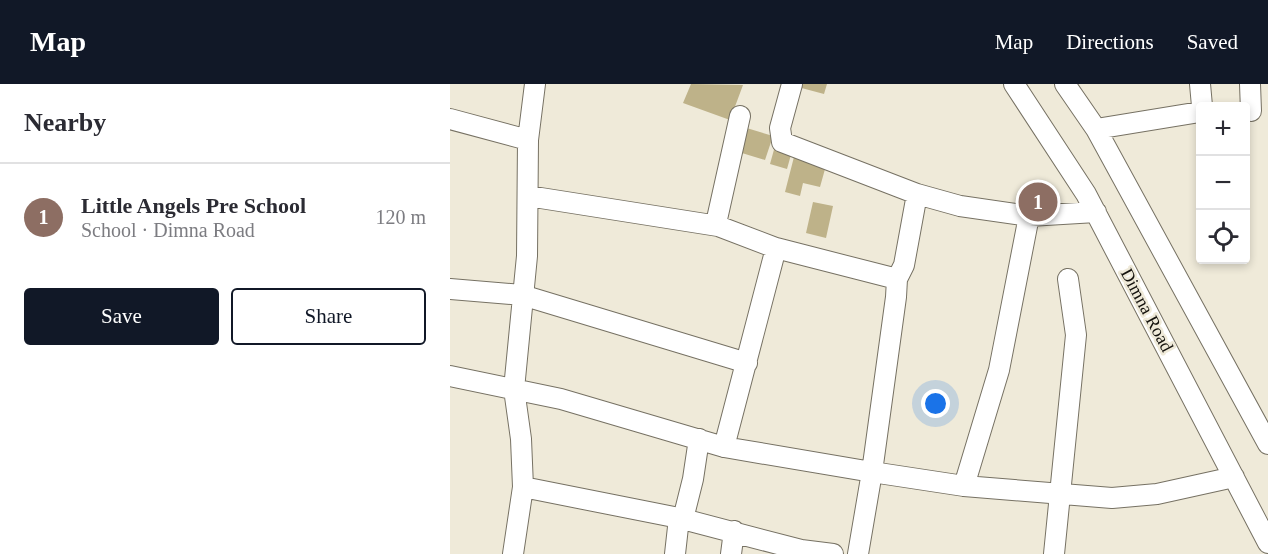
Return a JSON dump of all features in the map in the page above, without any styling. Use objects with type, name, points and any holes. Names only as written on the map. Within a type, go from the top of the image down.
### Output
[{"type":"street","points":[[513,554],[523,487],[521,439],[514,389],[528,196],[528,140],[535,84]]},
{"type":"street","points":[[792,84],[780,128],[779,136],[782,142],[917,194],[960,206],[1029,216],[1096,212]]},
{"type":"street","name":"Dimna Road","points":[[1014,84],[1096,212],[1268,543]]},
{"type":"street","points":[[1065,84],[1096,129],[1268,444]]},
{"type":"street","points":[[1200,84],[1202,102]]},
{"type":"street","points":[[1250,84],[1255,111]]},
{"type":"street","points":[[1096,129],[1196,113]]},
{"type":"street","points":[[718,226],[727,169],[740,116]]},
{"type":"street","points":[[450,119],[528,140]]},
{"type":"street","points":[[858,554],[872,472],[897,279],[904,265],[917,194]]},
{"type":"street","points":[[528,196],[718,226],[776,248],[897,279]]},
{"type":"street","points":[[964,486],[999,370],[1029,216]]},
{"type":"street","points":[[724,447],[776,248]]},
{"type":"street","points":[[1054,554],[1076,335],[1068,279]]},
{"type":"street","points":[[450,289],[522,296],[747,363]]},
{"type":"street","points":[[450,376],[561,399],[724,447],[964,486],[1061,494],[1137,497],[1234,477]]},
{"type":"street","points":[[675,554],[681,518],[693,479],[699,439]]},
{"type":"street","points":[[523,487],[681,518],[801,550],[833,554]]},
{"type":"street","points":[[731,554],[734,531]]},
{"type":"building","points":[[691,84],[743,85],[730,120],[683,103]]},
{"type":"building","points":[[794,84],[827,84],[824,94],[794,86]]},
{"type":"building","points":[[740,126],[773,136],[765,160],[732,150]]},
{"type":"building","points":[[775,146],[792,151],[787,169],[770,164]]},
{"type":"building","points":[[795,153],[827,162],[820,187],[803,183],[800,196],[785,192]]},
{"type":"building","points":[[813,202],[833,206],[826,238],[806,233]]},
{"type":"place","name":"Little Angels Pre School","points":[[1038,202]]}]
